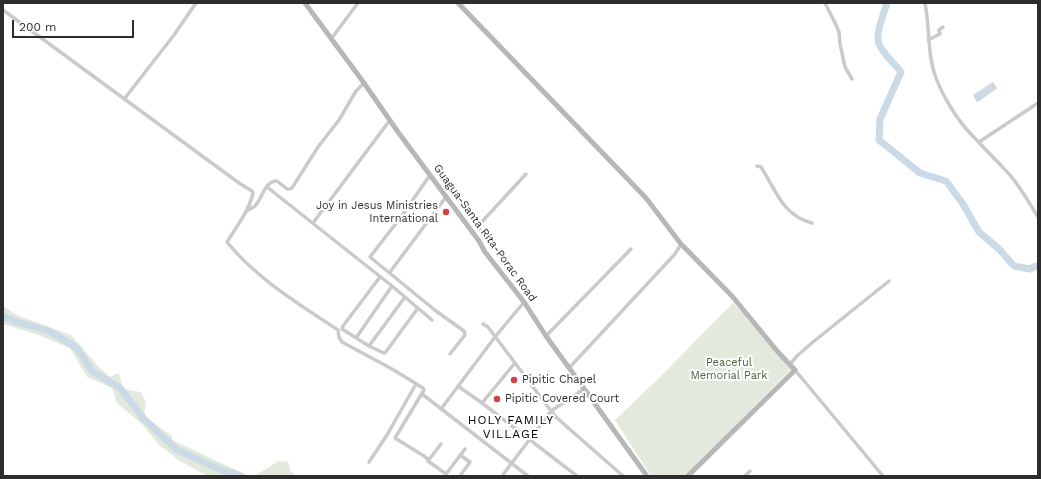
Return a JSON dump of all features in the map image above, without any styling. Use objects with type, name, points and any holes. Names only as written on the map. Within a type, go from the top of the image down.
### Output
[{"type":"street","points":[[125,98],[174,35],[196,3]]},
{"type":"street","name":"Guagua-Santa Rita-Porac Road","points":[[305,3],[479,241],[485,252],[524,302],[546,336],[646,476]]},
{"type":"street","points":[[332,39],[358,3]]},
{"type":"street","points":[[458,3],[646,198],[681,244],[732,296],[883,476]]},
{"type":"street","points":[[826,3],[839,32],[840,44],[846,67],[852,79]]},
{"type":"street","points":[[925,3],[932,65],[936,79],[943,94],[968,131],[1010,175],[1038,217]]},
{"type":"street","points":[[3,10],[239,183],[252,190],[252,198],[247,211],[227,242],[237,254],[264,278],[291,299],[338,330],[339,337],[342,342],[392,369],[423,388],[424,390],[422,394],[395,438],[424,456],[428,461],[446,474],[465,449]]},
{"type":"street","points":[[928,40],[940,34],[939,30],[943,27]]},
{"type":"street","points":[[247,211],[256,206],[271,182],[277,181],[290,190],[318,147],[339,120],[356,91],[364,83]]},
{"type":"street","points":[[979,142],[1038,103]]},
{"type":"street","points":[[313,223],[390,120]]},
{"type":"street","points":[[757,166],[761,167],[781,201],[790,212],[802,220],[812,223]]},
{"type":"street","points":[[484,238],[478,226],[526,174]]},
{"type":"street","points":[[430,175],[401,217],[370,257],[465,333],[450,354]]},
{"type":"street","points":[[267,187],[392,286],[432,320]]},
{"type":"street","points":[[390,272],[446,197]]},
{"type":"street","points":[[252,198],[260,200]]},
{"type":"street","points":[[570,368],[675,254],[681,244]]},
{"type":"street","points":[[546,336],[631,249]]},
{"type":"street","points":[[380,277],[342,328],[344,330],[369,346],[382,353],[385,353],[418,308]]},
{"type":"street","points":[[790,364],[813,342],[889,281]]},
{"type":"street","points":[[356,338],[392,286]]},
{"type":"street","points":[[369,346],[404,297]]},
{"type":"street","points":[[441,409],[495,337],[524,302]]},
{"type":"street","points":[[483,324],[488,327],[557,418],[623,476]]},
{"type":"street","points":[[482,403],[515,363]]},
{"type":"street","points":[[688,476],[795,370]]},
{"type":"street","points":[[369,462],[387,435],[416,384]]},
{"type":"street","points":[[458,386],[577,476]]},
{"type":"street","points":[[502,476],[551,411],[584,389]]},
{"type":"street","points":[[422,394],[528,476]]},
{"type":"street","points":[[428,461],[440,444]]},
{"type":"street","points":[[460,455],[470,462],[460,476]]},
{"type":"street","points":[[745,476],[750,471]]},
{"type":"green space","name":"Peaceful Memorial Park","points":[[733,303],[791,369],[686,476],[651,476],[615,420]]},
{"type":"green space","points":[[3,306],[19,316],[71,335],[100,368],[110,377],[119,373],[123,389],[141,392],[146,402],[144,416],[172,436],[172,440],[249,476],[207,476],[180,461],[159,445],[143,425],[117,403],[112,388],[87,377],[70,348],[36,334],[3,324]]},
{"type":"green space","points":[[279,461],[288,462],[290,470],[296,476],[254,476]]},
{"type":"water","points":[[993,82],[997,88],[978,102],[976,101],[973,95]]},
{"type":"waterway","points":[[887,3],[880,24],[878,40],[883,51],[901,72],[880,119],[879,140],[920,173],[946,181],[963,204],[979,232],[999,249],[1014,266],[1030,269],[1036,266],[1038,267]]},
{"type":"waterway","points":[[3,316],[17,322],[49,331],[77,348],[92,371],[120,388],[144,419],[177,450],[219,469],[241,476]]},
{"type":"place","name":"Joy in Jesus Ministries International","points":[[446,212]]},
{"type":"place","name":"Pipitic Chapel","points":[[514,380]]},
{"type":"place","name":"Pipitic Covered Court","points":[[497,399]]},
{"type":"district","name":"HOLY FAMILY VILLAGE","points":[[511,427]]}]
